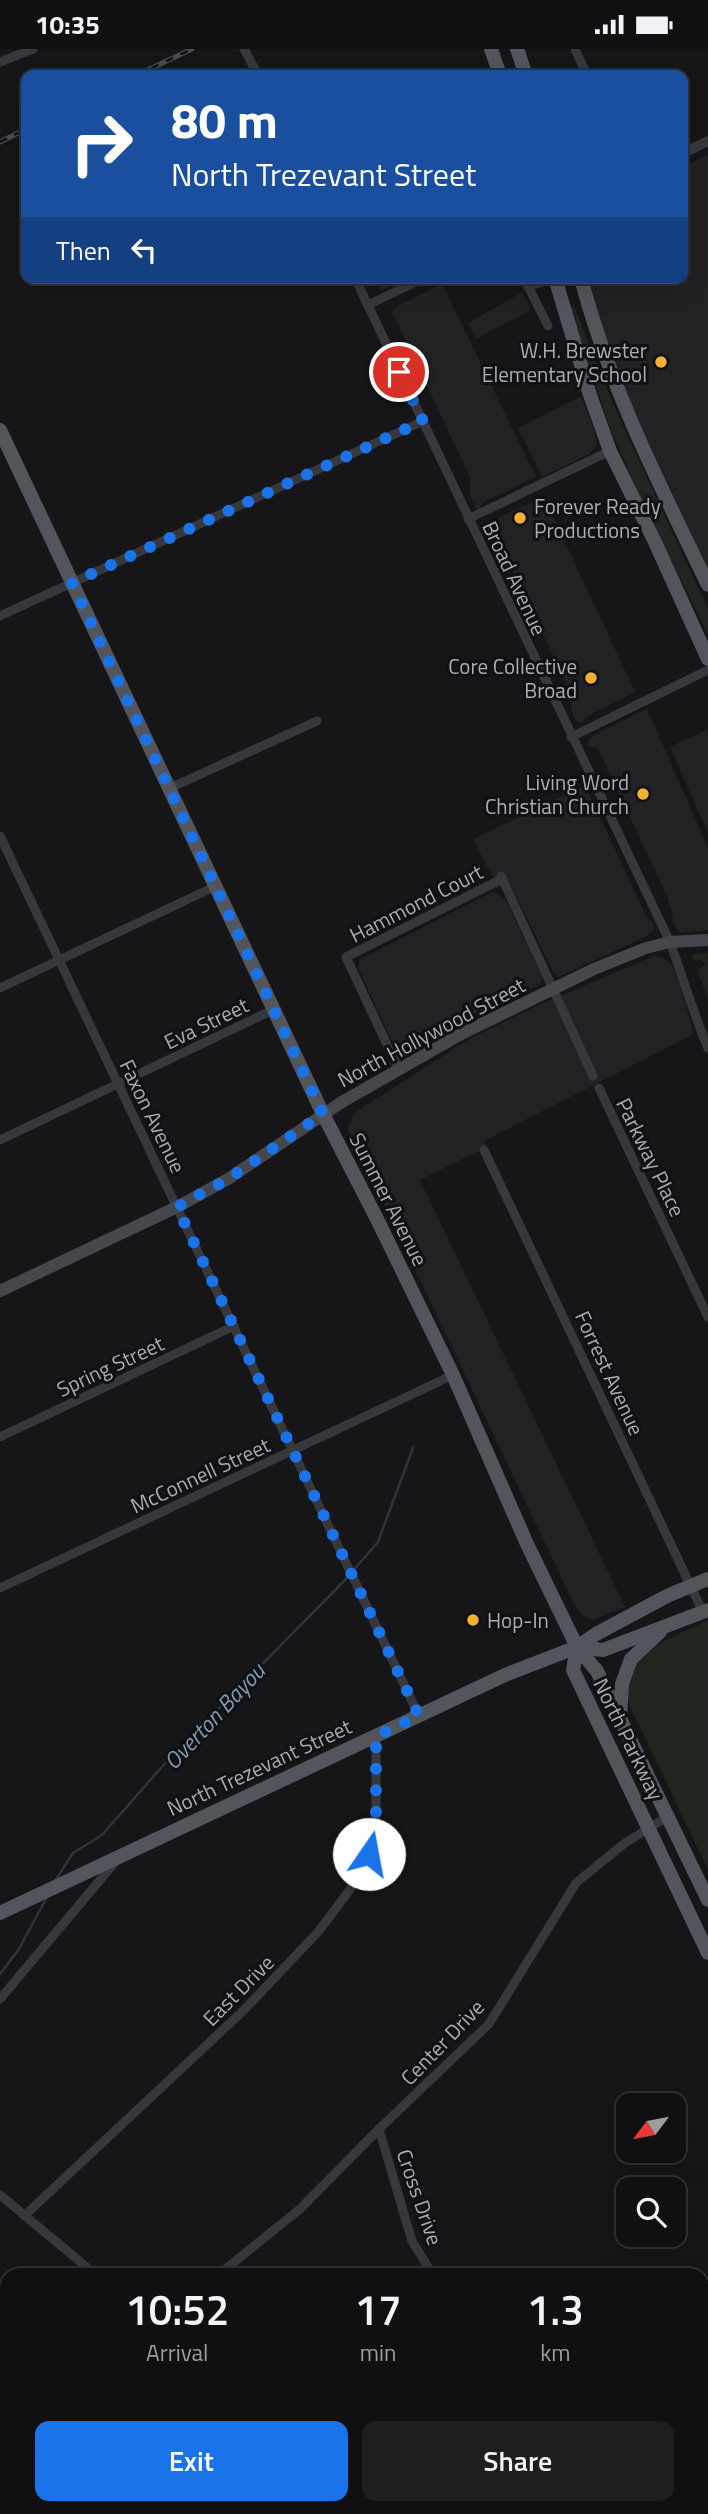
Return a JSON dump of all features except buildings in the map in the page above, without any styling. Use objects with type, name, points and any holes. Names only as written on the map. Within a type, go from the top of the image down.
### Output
[{"type":"main road","points":[[491,49],[498,70]]},
{"type":"main road","points":[[517,49],[524,70]]},
{"type":"main road","points":[[556,284],[610,451],[708,659]]},
{"type":"main road","points":[[583,284],[611,373],[641,447],[708,585]]},
{"type":"main road","name":"Summer Avenue","points":[[0,430],[323,1114],[453,1375],[527,1544],[576,1647]]},
{"type":"main road","name":"North Hollywood Street","points":[[0,1291],[177,1207],[228,1179],[323,1114],[398,1068],[554,988],[646,948],[670,942],[708,940]]},
{"type":"main road","points":[[576,1647],[668,1595],[708,1580]]},
{"type":"main road","points":[[576,1647],[603,1650],[705,1611]]},
{"type":"main road","points":[[620,1718],[622,1684],[631,1659],[664,1628]]},
{"type":"main road","name":"North Trezevant Street","points":[[0,1913],[505,1675],[576,1647]]},
{"type":"main road","name":"North Parkway","points":[[576,1647],[597,1671],[708,1900]]},
{"type":"main road","name":"North Parkway","points":[[576,1647],[573,1670],[708,1953]]},
{"type":"street","points":[[0,62],[33,49]]},
{"type":"street","points":[[244,49],[255,70]]},
{"type":"street","points":[[575,49],[585,70]]},
{"type":"street","points":[[688,151],[708,141]]},
{"type":"street","name":"Broad Avenue","points":[[358,284],[670,942],[708,1048]]},
{"type":"street","points":[[368,305],[412,284]]},
{"type":"street","points":[[527,284],[548,326]]},
{"type":"street","points":[[0,615],[423,421]]},
{"type":"street","points":[[468,519],[610,451]]},
{"type":"street","points":[[571,737],[708,670]]},
{"type":"street","points":[[170,788],[317,721]]},
{"type":"street","name":"Faxon Avenue","points":[[0,836],[419,1716]]},
{"type":"street","name":"Hammond Court","points":[[398,1068],[346,957],[501,877],[554,988]]},
{"type":"street","points":[[0,988],[216,886]]},
{"type":"street","points":[[554,988],[593,1076]]},
{"type":"street","name":"Eva Street","points":[[0,1140],[275,1009]]},
{"type":"street","name":"Parkway Place","points":[[599,1088],[708,1317]]},
{"type":"street","name":"Forrest Avenue","points":[[484,1150],[691,1587],[705,1611]]},
{"type":"street","name":"Spring Street","points":[[0,1437],[234,1327]]},
{"type":"street","name":"McConnell Street","points":[[0,1588],[453,1375]]},
{"type":"street","name":"East Drive","points":[[24,2216],[243,2011],[318,1932],[361,1875],[376,1833],[376,1736]]},
{"type":"street","name":"Center Drive","points":[[227,2268],[300,2209],[489,2024],[576,1883],[625,1843],[667,1817]]},
{"type":"street","points":[[0,1999],[119,1858]]},
{"type":"street","name":"Cross Drive","points":[[379,2129],[412,2241],[429,2268]]},
{"type":"street","points":[[0,2195],[87,2268]]},
{"type":"shaded area","name":"W.H. Brewster Elementary School","points":[[708,155],[708,571],[627,395],[602,329],[590,284],[688,284],[688,165]]},
{"type":"shaded area","points":[[378,284],[398,284],[381,290]]},
{"type":"shaded area","points":[[442,284],[536,477],[483,502],[479,509],[476,509],[470,495],[470,477],[392,312],[397,306]]},
{"type":"shaded area","points":[[522,292],[531,310],[476,339],[468,323]]},
{"type":"shaded area","points":[[574,306],[612,402],[708,609],[708,635],[610,428],[570,307]]},
{"type":"shaded area","points":[[581,396],[594,429],[597,445],[588,455],[542,477],[518,428]]},
{"type":"shaded area","points":[[544,497],[635,692],[591,714],[581,723],[577,722],[572,713],[569,689],[500,544],[484,524]]},
{"type":"shaded area","points":[[647,709],[708,848],[708,930],[680,933],[674,924],[668,898],[598,749],[588,745],[593,736]]},
{"type":"shaded area","points":[[708,729],[708,833],[670,747]]},
{"type":"shaded area","points":[[585,785],[647,918],[653,923],[654,930],[647,936],[559,977],[553,971],[504,872],[493,878],[473,839]]},
{"type":"shaded area","points":[[495,892],[506,900],[542,981],[537,986],[399,1051],[396,1050],[359,970],[359,960]]},
{"type":"shaded area","points":[[708,953],[708,1013],[707,996],[697,970],[705,965],[701,959],[694,961],[691,954]]},
{"type":"shaded area","points":[[654,956],[662,957],[670,963],[676,973],[694,1034],[484,1141],[487,1147],[420,1180],[625,1607],[593,1620],[584,1617],[576,1608],[348,1129],[352,1117],[360,1109],[471,1038],[545,1002]]},
{"type":"shaded area","points":[[708,1620],[708,1870],[629,1704],[627,1687],[631,1672],[650,1650]]},
{"type":"waterway","name":"Overton Bayou","points":[[55,1881],[73,1853],[102,1835],[167,1761],[344,1581],[378,1542],[413,1448]]},
{"type":"waterway","name":"Overton Bayou","points":[[0,1974],[19,1949],[47,1897]]},
{"type":"railway","points":[[148,70],[192,49]]},
{"type":"railway","points":[[0,142],[21,132]]},
{"type":"place","name":"W.H. Brewster Elementary School","points":[[661,362]]},
{"type":"place","name":"Forever Ready Productions","points":[[520,518]]},
{"type":"place","name":"Core Collective Broad","points":[[591,678]]},
{"type":"place","name":"Living Word Christian Church","points":[[643,794]]},
{"type":"place","name":"Hop-In","points":[[473,1620]]},
{"type":"route","points":[[369,1854],[376,1833],[376,1736],[419,1716],[177,1207],[228,1179],[323,1114],[72,583],[423,421],[399,372]]}]
